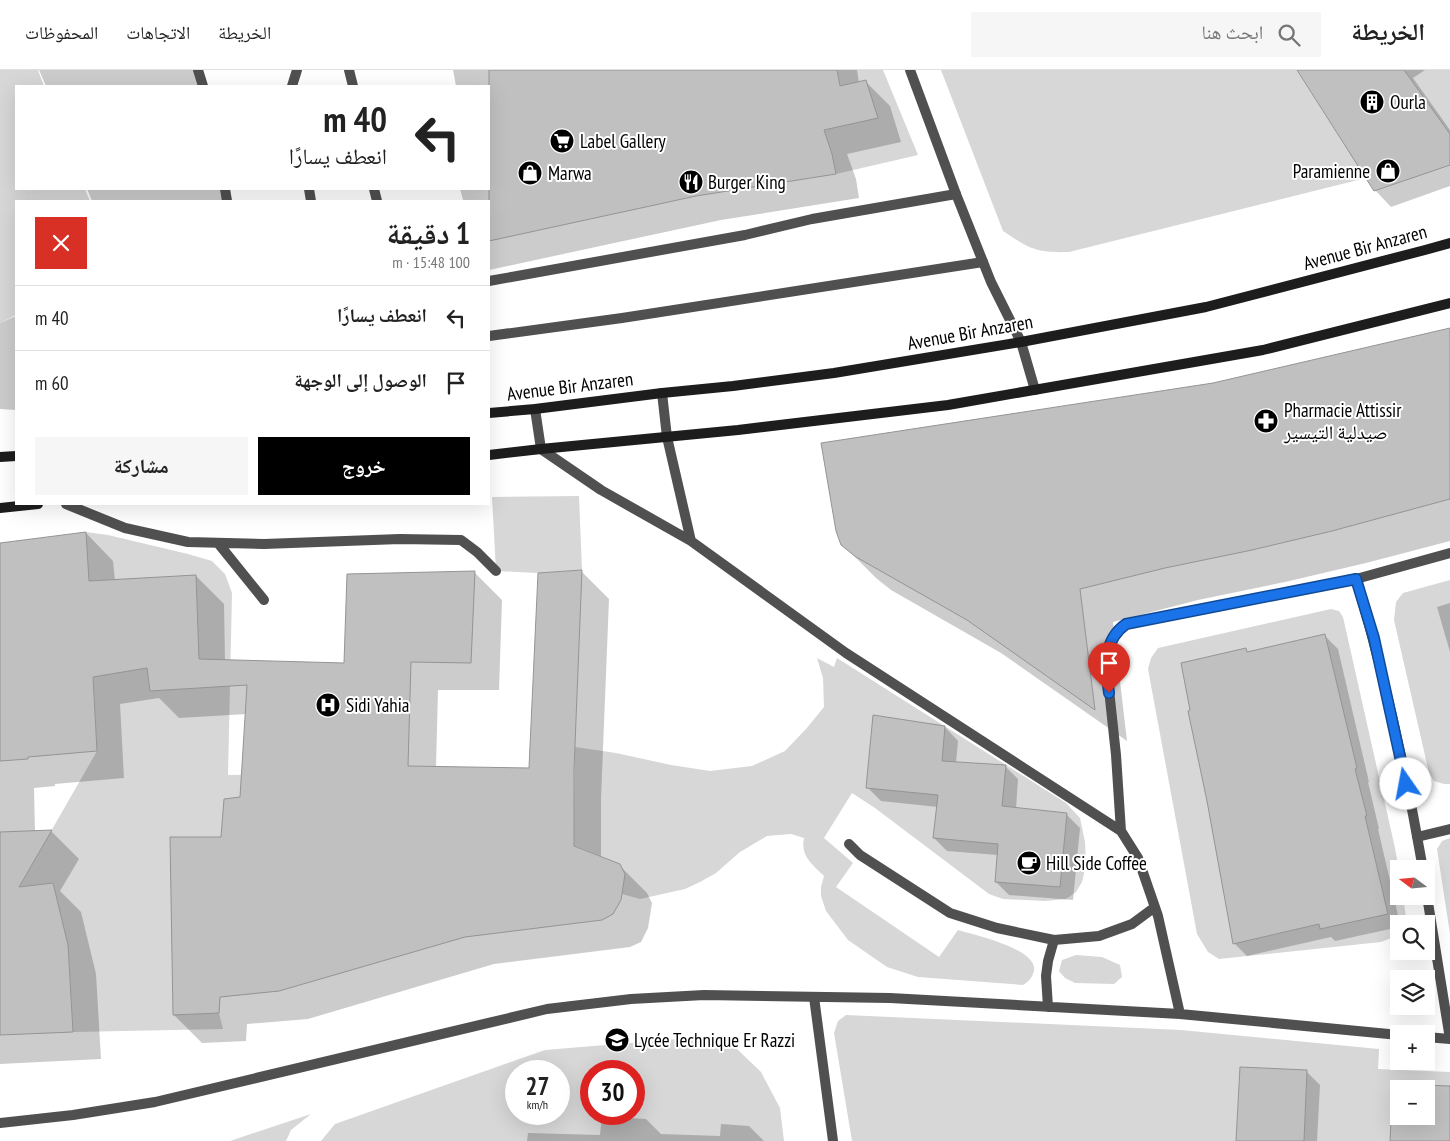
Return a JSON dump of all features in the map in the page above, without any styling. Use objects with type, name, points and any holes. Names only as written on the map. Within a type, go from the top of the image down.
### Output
[{"type":"main road","name":"Avenue Bir Anzaren","points":[[490,413],[732,386],[834,372],[1021,342],[1206,306],[1416,253],[1450,242]]},
{"type":"main road","points":[[490,455],[948,405],[1263,350],[1450,303]]},
{"type":"main road","points":[[0,457],[15,456]]},
{"type":"main road","points":[[0,508],[28,505]]},
{"type":"street","points":[[198,70],[203,85]]},
{"type":"street","points":[[292,85],[297,70]]},
{"type":"street","points":[[349,70],[353,85]]},
{"type":"street","points":[[910,70],[991,282],[1021,342],[1035,390]]},
{"type":"street","points":[[490,281],[745,235],[812,219],[956,194]]},
{"type":"street","points":[[490,336],[622,318],[983,262]]},
{"type":"street","points":[[662,393],[667,437],[691,541]]},
{"type":"street","points":[[535,408],[541,449],[601,490],[691,541],[846,653],[1121,831],[1138,858],[1155,907],[1180,1014]]},
{"type":"street","points":[[68,505],[125,528],[188,542],[264,544],[400,539],[461,540],[477,552],[496,571]]},
{"type":"street","points":[[218,543],[264,600]]},
{"type":"street","points":[[1121,831],[1116,755],[1107,671],[1107,650],[1118,630],[1126,624],[1356,579],[1450,553]]},
{"type":"street","points":[[1356,579],[1378,657],[1421,860]]},
{"type":"street","points":[[1417,837],[1450,829]]},
{"type":"street","points":[[849,844],[860,855],[950,914],[997,928],[1054,940],[1099,936],[1132,924],[1155,907]]},
{"type":"street","points":[[1428,905],[1450,1040],[1435,1038]]},
{"type":"street","points":[[1048,1007],[1046,976],[1054,940]]},
{"type":"street","points":[[0,1123],[73,1115],[155,1102],[547,1009],[631,999],[704,995],[890,998],[1180,1014],[1390,1034]]},
{"type":"street","points":[[814,997],[833,1141]]},
{"type":"shaded area","points":[[0,70],[38,70],[44,85],[15,85],[15,190],[85,190],[90,200],[15,200],[15,316],[0,323]]},
{"type":"shaded area","points":[[837,70],[883,70],[918,155],[836,174],[824,130],[866,81],[840,86]]},
{"type":"shaded area","points":[[941,70],[1297,70],[1366,178],[1069,252],[1041,251],[1027,246],[1003,231]]},
{"type":"shaded area","points":[[1404,70],[1450,70],[1450,134]]},
{"type":"shaded area","points":[[579,496],[582,570],[538,573],[496,571],[492,497]]},
{"type":"shaded area","points":[[86,532],[108,535],[212,561],[225,574],[232,593],[228,775],[321,773],[278,793],[280,991],[220,997],[219,1013],[223,1029],[73,1032],[68,945],[53,883],[19,887],[97,751]]},
{"type":"shaded area","points":[[1450,580],[1450,784],[1444,784],[1434,781],[1429,773],[1394,620],[1396,602],[1403,593]]},
{"type":"shaded area","points":[[1331,609],[1339,611],[1343,617],[1397,860],[1390,860],[1390,905],[1404,905],[1406,915],[1390,915],[1390,938],[1381,942],[1219,959],[1208,952],[1197,934],[1148,669],[1151,658],[1158,648]]},
{"type":"shaded area","points":[[817,658],[834,667],[837,658],[1066,803],[1080,818],[1085,842],[1086,865],[1082,882],[1076,892],[1066,899],[1045,901],[1003,899],[989,894],[875,808],[852,793],[824,838],[853,863],[836,887],[939,957],[958,930],[992,940],[1018,951],[1034,965],[1033,974],[1025,984],[918,977],[887,967],[848,940],[826,911],[821,896],[824,876],[805,855],[804,838],[791,834],[767,836],[740,852],[716,873],[685,889],[640,899],[622,894],[620,864],[576,846],[526,843],[527,821],[574,826],[575,747],[710,771],[752,766],[785,751],[824,707],[823,678]]},
{"type":"shaded area","points":[[1450,838],[1450,934],[1437,849],[1442,841]]},
{"type":"shaded area","points":[[1076,955],[1102,957],[1120,965],[1122,977],[1114,984],[1075,983],[1065,978],[1059,971],[1062,960]]},
{"type":"shaded area","points":[[846,1015],[1181,1030],[1379,1049],[1378,1069],[1450,1072],[1450,1141],[852,1141],[834,1033],[838,1021]]},
{"type":"shaded area","points":[[702,1037],[737,1049],[761,1072],[780,1108],[784,1141],[321,1141],[335,1124],[505,1064],[505,1125],[570,1125],[570,1060],[517,1060],[545,1050]]},
{"type":"shaded area","points":[[311,1114],[291,1130],[286,1141],[230,1141]]},
{"type":"building","name":"Label Gallery","points":[[489,70],[837,70],[840,86],[866,80],[878,118],[824,130],[836,174],[696,196],[490,241]]},
{"type":"building","name":"Ourla","points":[[1297,70],[1404,70],[1450,134],[1450,165],[1374,191]]},
{"type":"building","points":[[1450,328],[1450,499],[1332,531],[1080,589],[1095,710],[967,620],[856,557],[841,545],[836,531],[821,443],[1213,383]]},
{"type":"building","points":[[86,532],[89,581],[196,575],[199,659],[344,663],[347,574],[475,571],[471,663],[411,662],[408,766],[529,768],[538,573],[582,570],[574,770],[574,846],[620,864],[625,874],[621,900],[613,914],[602,920],[465,937],[279,991],[220,997],[219,1013],[173,1015],[170,837],[221,837],[224,799],[240,797],[247,685],[150,691],[147,668],[93,677],[97,751],[0,761],[0,543]]},
{"type":"building","points":[[1325,634],[1357,768],[1355,769],[1388,914],[1320,929],[1319,924],[1233,944],[1207,801],[1188,711],[1190,710],[1181,663],[1246,648],[1247,652]]},
{"type":"building","points":[[873,715],[945,726],[942,761],[1006,765],[1002,806],[1067,813],[1060,887],[995,882],[998,844],[933,838],[938,795],[866,788]]},
{"type":"building","points":[[52,830],[19,887],[53,883],[68,945],[73,1032],[0,1035],[0,832]]},
{"type":"building","points":[[1240,1067],[1307,1070],[1304,1141],[1236,1141]]},
{"type":"building","points":[[1435,1085],[1450,1086],[1450,1141],[1390,1141],[1391,1125],[1435,1125]]},
{"type":"place","name":"Ourla","points":[[1372,102]]},
{"type":"place","name":"Label Gallery","points":[[562,141]]},
{"type":"place","name":"Paramienne","points":[[1388,171]]},
{"type":"place","name":"Marwa","points":[[530,173]]},
{"type":"place","name":"Burger King","points":[[691,182]]},
{"type":"place","name":"Pharmacie Attissir صيدلية التيسير","points":[[1266,421]]},
{"type":"place","name":"Sidi Yahia","points":[[328,705]]},
{"type":"place","name":"Hill Side Coffee","points":[[1029,863]]},
{"type":"place","name":"Lycée Technique Er Razzi","points":[[617,1040]]},
{"type":"route","points":[[1109,693],[1107,650],[1118,630],[1126,624],[1356,579],[1374,638],[1406,784]]}]
